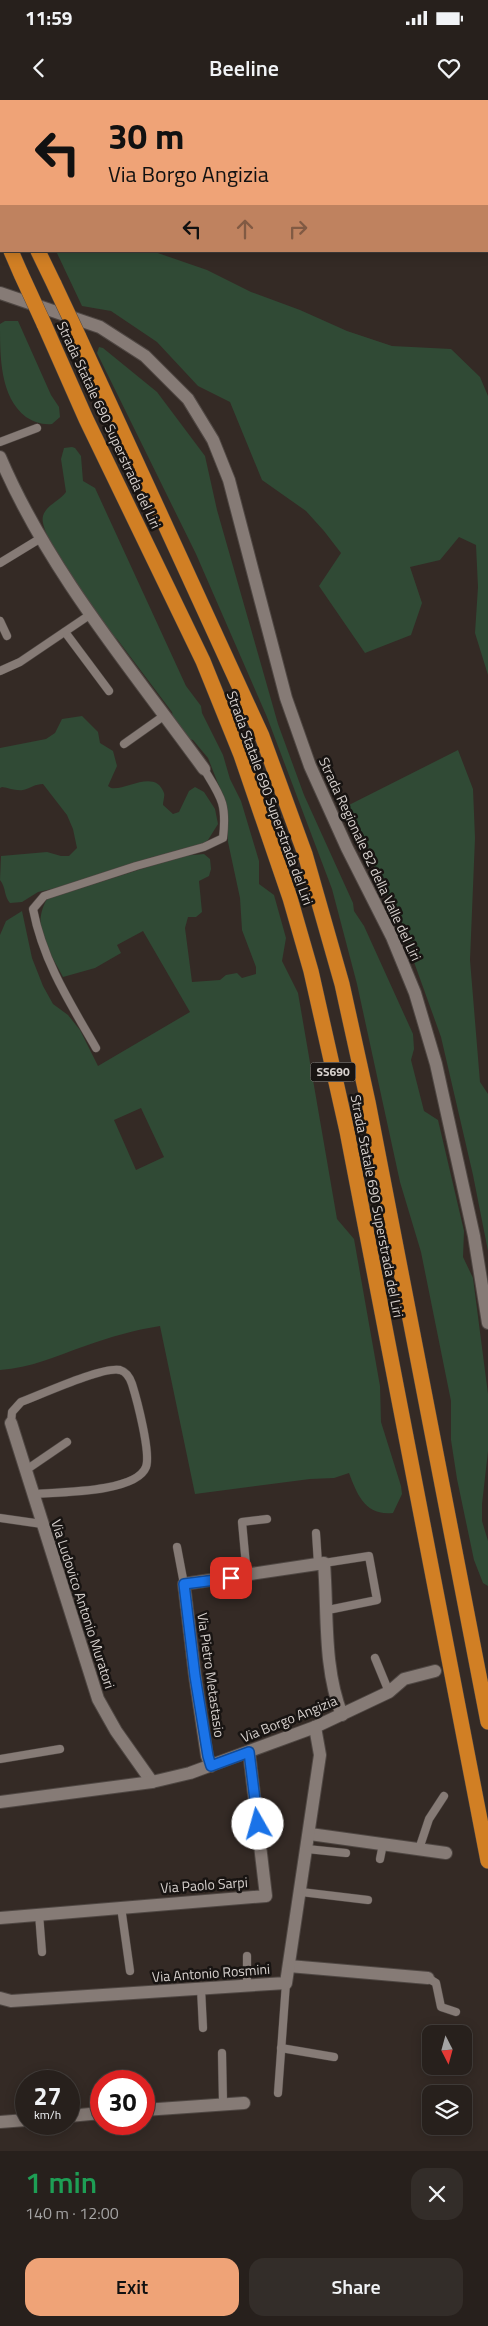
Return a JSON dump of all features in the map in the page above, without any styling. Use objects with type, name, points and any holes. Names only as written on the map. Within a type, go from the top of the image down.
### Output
[{"type":"highway","name":"Strada Statale 690 Superstrada del Liri","points":[[11,252],[86,419],[203,661],[241,755],[290,898],[311,971],[347,1131],[488,1861]]},
{"type":"highway","name":"Strada Statale 690 Superstrada del Liri","points":[[38,252],[262,736],[305,854],[342,984],[368,1102],[488,1722]]},
{"type":"street","name":"Strada Regionale 82 della Valle del Liri","points":[[0,293],[100,327],[145,356],[188,399],[213,440],[229,480],[286,698],[310,766],[346,848],[392,938],[415,993],[436,1064],[474,1236],[488,1323]]},
{"type":"street","points":[[0,457],[18,499],[59,570],[204,769]]},
{"type":"street","name":"Via Ludovico Antonio Muratori","points":[[11,1423],[98,1699],[116,1731],[152,1782]]},
{"type":"street","points":[[184,1584],[247,1576],[321,1563],[328,1610],[328,1642],[331,1671],[335,1698],[342,1715]]},
{"type":"street","name":"Via Pietro Metastasio","points":[[184,1584],[195,1676],[211,1766]]},
{"type":"street","name":"Via Borgo Angizia","points":[[0,1802],[152,1782],[211,1766],[342,1715],[390,1692],[404,1679],[435,1671]]},
{"type":"street","name":"Via Antonio Rosmini","points":[[0,1998],[11,2001],[286,1983],[310,1834],[320,1755],[315,1727]]},
{"type":"street","name":"Via Paolo Sarpi","points":[[0,1918],[266,1896],[249,1752]]},
{"type":"street","points":[[310,1834],[446,1853]]},
{"type":"street","points":[[289,1966],[428,1978]]},
{"type":"street","points":[[155,2109],[244,2103]]},
{"type":"street","points":[[0,2122],[15,2121]]},
{"type":"lane","points":[[0,442],[37,428]]},
{"type":"lane","points":[[0,563],[41,538]]},
{"type":"lane","points":[[0,671],[20,662],[91,614]]},
{"type":"lane","points":[[0,621],[7,636]]},
{"type":"lane","points":[[65,632],[109,691]]},
{"type":"lane","points":[[124,744],[165,714]]},
{"type":"lane","points":[[96,1048],[56,978],[38,937],[33,909],[44,896],[136,866],[204,847],[223,838],[225,824],[223,800],[204,769]]},
{"type":"lane","points":[[11,1423],[12,1412],[21,1402],[102,1371],[121,1370],[128,1375],[132,1384],[146,1450],[147,1461],[144,1472],[136,1478],[114,1486],[33,1494]]},
{"type":"lane","points":[[26,1470],[67,1442]]},
{"type":"lane","points":[[0,1518],[42,1524]]},
{"type":"lane","points":[[247,1576],[242,1522],[268,1519]]},
{"type":"lane","points":[[316,1533],[321,1563],[370,1556],[377,1600],[328,1610]]},
{"type":"lane","points":[[177,1547],[184,1584]]},
{"type":"lane","points":[[375,1658],[390,1692]]},
{"type":"lane","points":[[0,1760],[60,1749]]},
{"type":"lane","points":[[419,1849],[429,1819],[444,1796]]},
{"type":"lane","points":[[380,1859],[383,1844]]},
{"type":"lane","points":[[307,1849],[346,1853]]},
{"type":"lane","points":[[301,1892],[368,1900]]},
{"type":"lane","points":[[121,1907],[130,1971]]},
{"type":"lane","points":[[39,1914],[42,1952]]},
{"type":"lane","points":[[247,1956],[247,1986]]},
{"type":"lane","points":[[428,1978],[436,1983],[441,2006],[456,2012]]},
{"type":"lane","points":[[278,2093],[286,1983]]},
{"type":"lane","points":[[201,1989],[203,2028]]},
{"type":"lane","points":[[282,2048],[334,2057]]},
{"type":"lane","points":[[222,2053],[223,2103]]},
{"type":"green space","points":[[56,252],[155,252],[207,270],[251,292],[300,310],[347,331],[392,346],[451,349],[480,377],[488,396],[488,675],[475,633],[478,587],[476,545],[459,537],[440,560],[410,567],[422,603],[411,635],[365,653],[319,586],[341,553],[306,511],[262,480],[230,402],[198,386],[157,342],[111,311],[82,306]]},
{"type":"green space","points":[[5,321],[18,321],[51,395],[59,407],[60,417],[52,424],[38,423],[26,417],[17,409],[11,399],[3,375],[0,350],[0,324]]},
{"type":"green space","points":[[99,347],[103,348],[157,392],[205,456],[217,510],[278,724],[304,795],[353,903],[354,911],[364,926],[413,1034],[414,1049],[411,1060],[424,1111],[438,1120],[464,1231],[463,1257],[473,1278],[488,1394],[488,1451],[482,1521],[488,1541],[488,1586],[483,1583],[474,1560],[451,1440],[451,1401],[421,1252],[400,1182],[357,984],[332,889],[267,717],[196,554],[97,353]]},
{"type":"green space","points":[[64,448],[75,448],[81,456],[83,481],[95,488],[186,686],[201,706],[202,713],[223,755],[230,779],[241,801],[259,861],[259,884],[274,895],[286,938],[282,961],[298,993],[337,1219],[354,1239],[380,1386],[381,1422],[401,1486],[402,1494],[393,1513],[375,1511],[369,1507],[359,1496],[349,1473],[334,1478],[310,1479],[195,1494],[160,1326],[113,1337],[33,1364],[0,1370],[0,935],[6,921],[22,911],[32,958],[43,986],[53,1004],[68,1015],[80,1030],[98,1066],[190,1012],[143,931],[117,945],[121,953],[95,968],[63,977],[48,949],[41,930],[42,910],[47,899],[182,856],[204,854],[210,859],[211,869],[209,876],[199,881],[202,912],[196,917],[188,917],[185,928],[192,982],[220,980],[226,975],[237,973],[242,978],[256,974],[256,967],[242,930],[240,898],[228,842],[226,804],[208,758],[193,740],[189,739],[173,718],[172,712],[117,639],[111,635],[70,576],[49,540],[43,516],[50,506],[66,492],[61,459]],"holes":[[[141,1108],[164,1157],[136,1170],[114,1120]]]},
{"type":"green space","points":[[82,716],[98,732],[100,743],[113,751],[117,766],[108,786],[117,788],[140,782],[154,782],[160,786],[164,793],[163,805],[173,814],[179,812],[189,791],[195,787],[204,792],[215,809],[218,824],[208,840],[193,850],[152,857],[75,884],[38,892],[22,902],[10,903],[0,880],[1,856],[47,852],[69,856],[77,848],[73,829],[67,815],[43,784],[23,790],[0,788],[0,748],[46,739],[55,733],[62,719]]},
{"type":"green space","points":[[458,750],[473,789],[475,838],[470,960],[480,1082],[488,1094],[488,1251],[473,1175],[441,1037],[396,912],[345,807]]},
{"type":"route","points":[[231,1578],[184,1584],[195,1676],[211,1766],[249,1752],[258,1824]]}]
